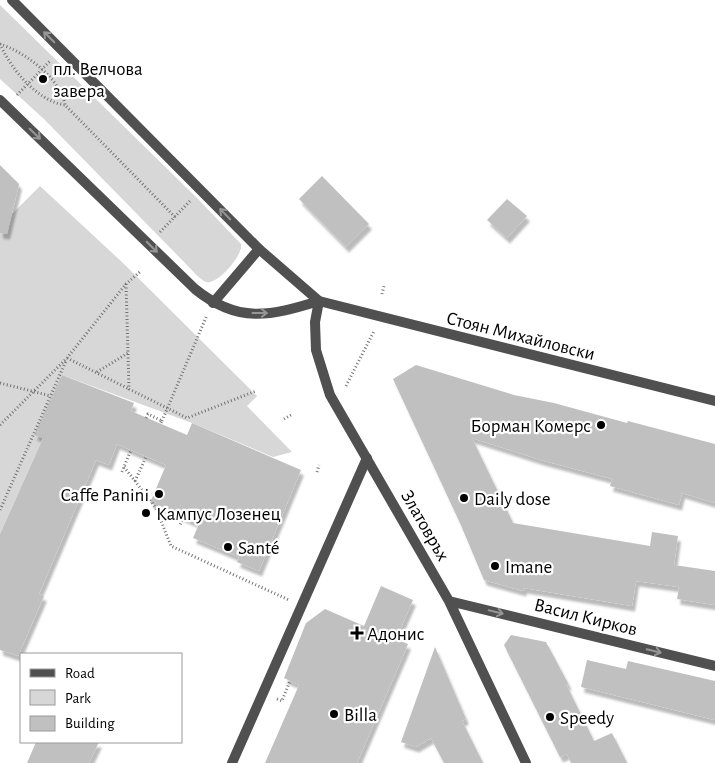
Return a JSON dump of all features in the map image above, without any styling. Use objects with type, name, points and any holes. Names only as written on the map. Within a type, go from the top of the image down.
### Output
[{"type":"street","points":[[12,0],[259,249],[319,301]]},
{"type":"street","points":[[3,103],[195,290],[212,303],[241,314],[279,313],[319,301]]},
{"type":"street","points":[[212,303],[259,249]]},
{"type":"street","name":"Стоян Михайловски","points":[[319,301],[715,401]]},
{"type":"street","name":"Златовръх","points":[[319,301],[315,322],[319,359],[330,395],[449,600],[526,763]]},
{"type":"street","points":[[232,763],[367,458]]},
{"type":"street","name":"Васил Кирков","points":[[449,600],[715,666]]},
{"type":"path","points":[[0,44],[16,49],[42,69],[64,96],[66,106]]},
{"type":"path","points":[[0,44],[14,68],[28,83],[50,101],[66,106],[175,217]]},
{"type":"path","points":[[3,103],[28,83],[62,50]]},
{"type":"path","points":[[149,244],[201,190]]},
{"type":"path","points":[[0,425],[67,358],[126,284],[141,271]]},
{"type":"path","points":[[126,284],[129,389]]},
{"type":"path","points":[[382,294],[384,286]]},
{"type":"path","points":[[146,418],[148,414],[161,422],[200,330]]},
{"type":"path","points":[[346,386],[374,331]]},
{"type":"path","points":[[97,372],[128,353]]},
{"type":"path","points":[[67,358],[187,418],[256,391]]},
{"type":"path","points":[[0,510],[67,358]]},
{"type":"path","points":[[0,383],[51,396]]},
{"type":"path","points":[[284,419],[291,415]]},
{"type":"path","points":[[122,472],[132,450]]},
{"type":"path","points":[[135,481],[146,456]]},
{"type":"path","points":[[317,472],[319,466]]},
{"type":"path","points":[[124,467],[156,508],[171,546],[302,605]]},
{"type":"path","points":[[156,508],[182,520],[180,525]]},
{"type":"green space","points":[[0,5],[199,200],[241,244],[241,249],[234,261],[217,279],[206,282],[198,276],[44,119],[0,79]]},
{"type":"green space","points":[[40,186],[123,263],[257,396],[247,406],[292,452],[273,457],[192,423],[62,375],[43,438],[0,534],[0,226]]},
{"type":"building","points":[[0,165],[19,184],[7,234],[0,233]]},
{"type":"building","points":[[322,176],[369,224],[346,247],[299,199]]},
{"type":"building","points":[[507,199],[527,216],[507,238],[487,220]]},
{"type":"building","points":[[416,365],[514,395],[554,403],[627,423],[628,421],[715,444],[715,503],[682,493],[679,505],[610,486],[612,479],[541,460],[472,438],[513,523],[650,546],[652,532],[678,536],[674,565],[715,571],[715,605],[677,599],[679,587],[636,581],[632,606],[524,588],[523,591],[484,580],[460,523],[393,379]]},
{"type":"building","points":[[62,375],[134,403],[131,411],[187,435],[192,423],[301,470],[259,571],[237,562],[239,557],[193,538],[199,524],[150,503],[166,465],[117,444],[109,465],[96,460],[39,594],[44,596],[18,656],[0,650],[0,534],[43,438],[34,435]]},
{"type":"building","points":[[381,586],[413,600],[396,639],[408,644],[357,763],[265,763],[299,685],[284,678],[306,623],[325,609],[364,626]]},
{"type":"building","points":[[511,635],[546,642],[569,685],[566,684],[594,741],[612,733],[627,763],[571,763],[567,754],[560,757],[504,645]]},
{"type":"building","points":[[435,647],[466,719],[462,721],[483,763],[444,763],[431,738],[416,747],[401,742]]},
{"type":"building","points":[[587,660],[626,669],[628,661],[715,681],[715,720],[581,687]]},
{"type":"building","points":[[36,743],[99,743],[89,763],[27,763]]},
{"type":"place","name":"пл. Велчова завера","points":[[43,79]]},
{"type":"place","name":"Борман Комерс","points":[[601,425]]},
{"type":"place","name":"Caffe Panini","points":[[159,494]]},
{"type":"place","name":"Daily dose","points":[[464,498]]},
{"type":"place","name":"Кампус Лозенец","points":[[146,513]]},
{"type":"place","name":"Santé","points":[[228,547]]},
{"type":"place","name":"Imane","points":[[495,566]]},
{"type":"place","name":"Адонис","points":[[357,633]]},
{"type":"place","name":"Billa","points":[[334,714]]},
{"type":"place","name":"Speedy","points":[[550,717]]}]
